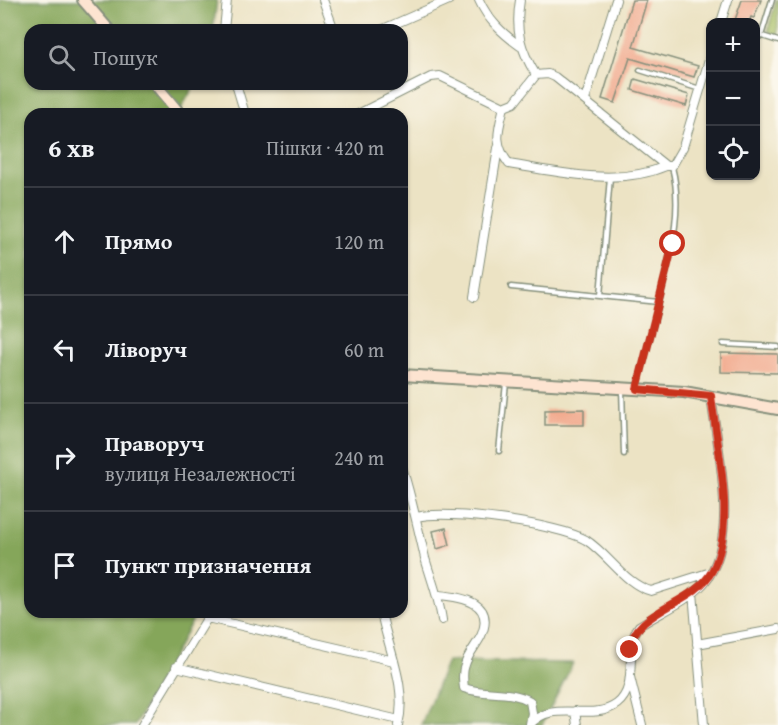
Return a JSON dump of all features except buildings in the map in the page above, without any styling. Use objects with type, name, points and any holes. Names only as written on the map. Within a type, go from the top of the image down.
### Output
[{"type":"main road","points":[[83,0],[104,24]]},
{"type":"main road","points":[[160,90],[175,108]]},
{"type":"main road","points":[[408,375],[637,389],[711,396],[778,409]]},
{"type":"street","points":[[225,24],[227,0]]},
{"type":"street","points":[[323,0],[332,24]]},
{"type":"street","points":[[395,24],[449,0]]},
{"type":"street","points":[[479,0],[485,13],[501,31],[520,46]]},
{"type":"street","points":[[520,0],[517,32],[520,46],[536,75]]},
{"type":"street","points":[[585,100],[616,0]]},
{"type":"street","points":[[722,18],[728,0]]},
{"type":"street","points":[[498,148],[509,164],[610,176],[650,173],[669,166],[683,147],[706,72]]},
{"type":"street","points":[[536,75],[555,77],[669,166]]},
{"type":"street","points":[[408,89],[431,77],[440,76],[504,107],[514,103],[536,75]]},
{"type":"street","points":[[238,90],[243,108]]},
{"type":"street","points":[[370,108],[405,90]]},
{"type":"street","points":[[474,297],[498,148],[499,127],[504,107]]},
{"type":"street","points":[[530,725],[546,713],[606,709],[616,705],[625,696],[630,676],[631,640],[639,626],[693,592],[712,571],[723,542],[724,504],[711,396]]},
{"type":"street","points":[[408,487],[426,559],[438,595],[442,620]]},
{"type":"street","points":[[417,517],[446,513],[564,532],[584,539],[632,581],[651,591],[712,571]]},
{"type":"street","points":[[693,592],[704,725]]},
{"type":"street","points":[[438,595],[471,600],[480,608],[483,618],[482,633],[464,667],[464,688],[475,692],[509,693],[524,697],[530,701],[532,707],[530,725]]},
{"type":"street","points":[[142,725],[207,618]]},
{"type":"street","points":[[221,618],[394,661]]},
{"type":"street","points":[[176,667],[399,722],[401,700],[383,618]]},
{"type":"street","points":[[697,644],[778,629]]},
{"type":"street","points":[[630,676],[642,725]]},
{"type":"street","points":[[575,711],[577,725]]},
{"type":"lane","points":[[772,0],[761,36],[778,41]]},
{"type":"lane","points":[[640,70],[701,89]]},
{"type":"lane","points":[[637,389],[673,244],[677,197],[669,166]]},
{"type":"lane","points":[[600,296],[610,176]]},
{"type":"lane","points":[[511,287],[659,302]]},
{"type":"lane","points":[[723,344],[778,347]]},
{"type":"lane","points":[[500,451],[506,382]]},
{"type":"lane","points":[[622,388],[624,454]]},
{"type":"green space","points":[[0,0],[217,0],[214,24],[24,24],[24,90],[192,90],[181,108],[24,108],[24,618],[194,618],[135,725],[0,725]]},
{"type":"green space","points":[[776,0],[778,0],[778,37],[768,31]]},
{"type":"green space","points":[[447,661],[573,663],[542,725],[421,725]]},
{"type":"route","points":[[630,650],[631,640],[639,626],[703,584],[712,571],[723,542],[724,504],[711,396],[637,389],[673,244]]}]
